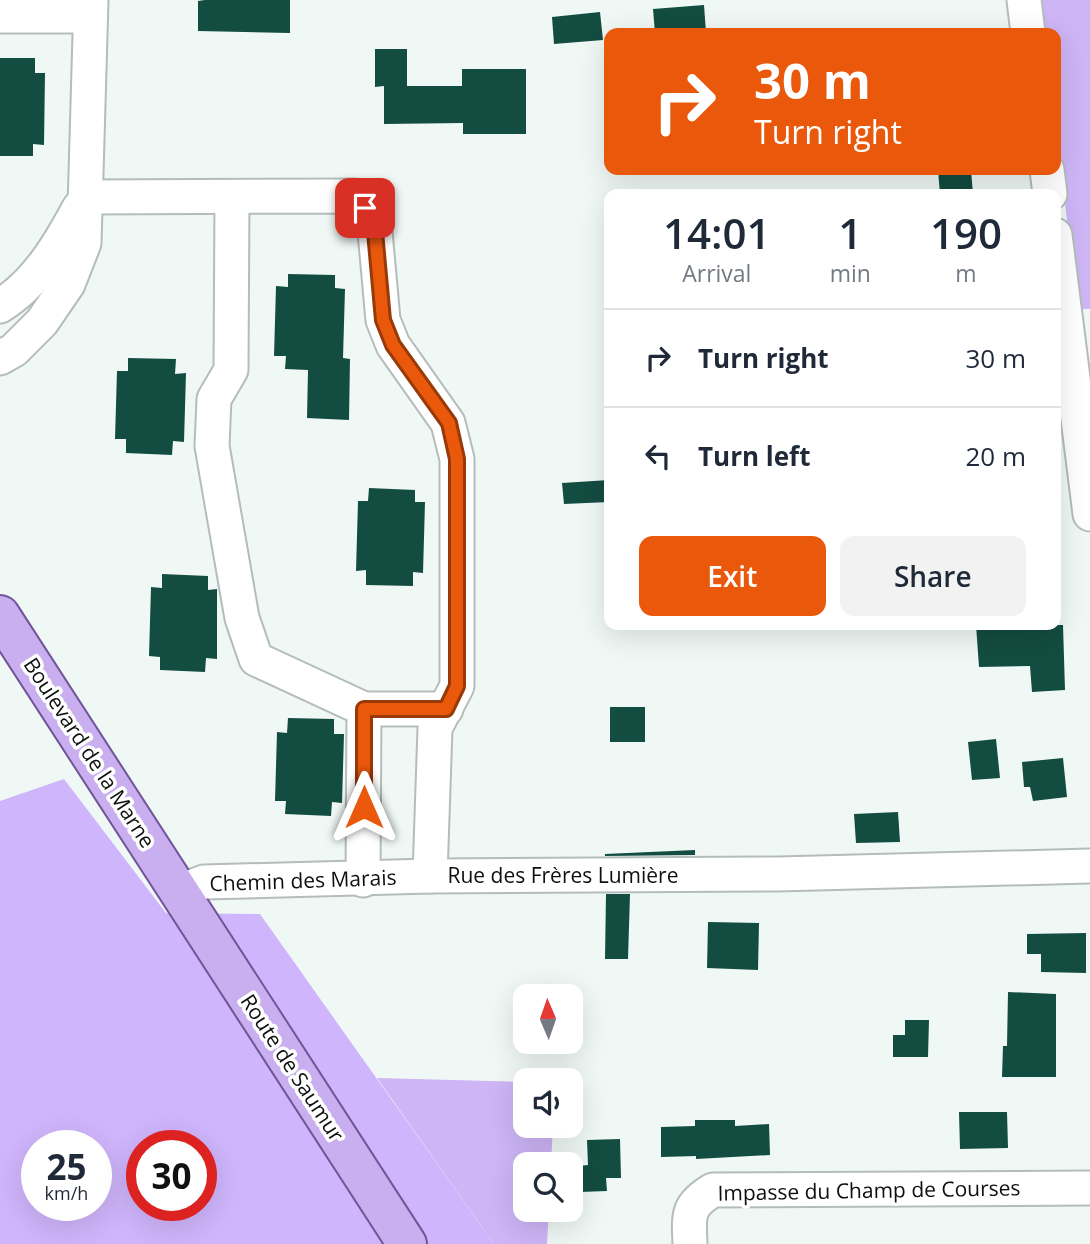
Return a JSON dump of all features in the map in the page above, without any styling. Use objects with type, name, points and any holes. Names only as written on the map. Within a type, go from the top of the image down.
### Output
[{"type":"main road","name":"Boulevard de la Marne","points":[[0,615],[178,892]]},
{"type":"main road","name":"Route de Saumur","points":[[178,892],[407,1244]]},
{"type":"street","points":[[1024,0],[1027,28]]},
{"type":"street","points":[[0,16],[90,8],[84,243],[68,284],[42,322],[14,350],[0,358]]},
{"type":"street","name":"Rue des Frères Lumière","points":[[85,197],[355,196],[374,221],[383,320],[393,345],[449,423],[457,459],[457,686],[435,728],[430,876],[778,874],[1090,866]]},
{"type":"street","points":[[0,306],[34,277],[61,242],[85,197]]},
{"type":"street","points":[[232,198],[231,370],[214,399],[212,446],[236,570],[242,618],[256,659],[364,709],[446,709]]},
{"type":"street","points":[[1061,283],[1090,514]]},
{"type":"street","points":[[363,880],[364,709]]},
{"type":"street","name":"Chemin des Marais","points":[[178,892],[204,883],[430,876]]},
{"type":"street","name":"Impasse du Champ de Courses","points":[[690,1244],[689,1213],[698,1199],[713,1190],[1090,1188]]},
{"type":"shaded area","points":[[1040,0],[1090,0],[1090,309],[1078,309],[1061,172],[1061,28],[1043,28]]},
{"type":"shaded area","points":[[64,779],[166,913],[260,914],[494,1244],[0,1244],[0,801]]},
{"type":"shaded area","points":[[377,1078],[513,1082],[513,1138],[552,1138],[552,1152],[513,1152],[513,1222],[548,1222],[547,1244],[494,1244]]},
{"type":"building","points":[[290,0],[290,33],[198,31],[198,1]]},
{"type":"building","points":[[704,5],[706,28],[655,28],[653,9]]},
{"type":"building","points":[[600,12],[603,40],[554,44],[552,17]]},
{"type":"building","points":[[375,49],[407,49],[407,86],[462,86],[462,69],[526,69],[526,134],[463,134],[463,123],[384,124],[384,86],[375,87]]},
{"type":"building","points":[[0,58],[35,58],[35,73],[45,73],[44,145],[33,144],[33,156],[0,156]]},
{"type":"building","points":[[938,175],[971,175],[973,189],[940,189]]},
{"type":"building","points":[[288,274],[335,275],[335,288],[345,289],[343,358],[350,359],[349,420],[307,418],[308,370],[285,369],[286,356],[274,356],[276,286],[288,287]]},
{"type":"building","points":[[128,358],[176,359],[175,374],[186,373],[184,442],[173,441],[172,455],[126,453],[126,439],[115,439],[117,371],[128,371]]},
{"type":"building","points":[[604,480],[604,502],[564,504],[562,483]]},
{"type":"building","points":[[369,488],[415,490],[415,502],[425,502],[423,573],[413,572],[413,586],[366,585],[366,570],[356,571],[358,501],[368,501]]},
{"type":"building","points":[[162,574],[208,576],[208,590],[217,589],[217,659],[206,658],[205,672],[160,670],[160,657],[149,656],[151,587],[162,588]]},
{"type":"building","points":[[1063,625],[1065,690],[1032,692],[1030,666],[979,667],[976,630],[1061,630]]},
{"type":"building","points":[[610,707],[645,707],[645,742],[610,742]]},
{"type":"building","points":[[288,718],[334,719],[334,734],[344,734],[342,803],[332,802],[331,816],[285,814],[286,801],[275,801],[277,732],[287,733]]},
{"type":"building","points":[[996,739],[1000,778],[972,780],[968,742]]},
{"type":"building","points":[[1063,758],[1067,797],[1033,801],[1030,787],[1024,787],[1022,762]]},
{"type":"building","points":[[898,812],[900,842],[856,843],[854,814]]},
{"type":"building","points":[[695,850],[695,855],[605,856],[605,854]]},
{"type":"building","points":[[606,894],[630,894],[628,959],[605,959]]},
{"type":"building","points":[[708,922],[759,923],[758,970],[707,968]]},
{"type":"building","points":[[1086,933],[1086,973],[1041,972],[1041,954],[1027,954],[1027,934]]},
{"type":"building","points":[[1008,992],[1056,994],[1056,1077],[1002,1077],[1003,1046],[1007,1046]]},
{"type":"building","points":[[905,1020],[929,1020],[928,1057],[893,1057],[893,1035],[905,1035]]},
{"type":"building","points":[[959,1112],[1007,1112],[1008,1148],[960,1149]]},
{"type":"building","points":[[695,1120],[735,1120],[735,1126],[769,1124],[770,1155],[696,1159],[696,1156],[661,1157],[661,1127],[695,1126]]},
{"type":"building","points":[[620,1139],[621,1178],[606,1178],[607,1191],[583,1192],[583,1166],[588,1165],[587,1140]]},
{"type":"route","points":[[364,807],[364,709],[446,709],[457,686],[457,459],[449,423],[393,345],[383,320],[374,221],[365,208]]}]
